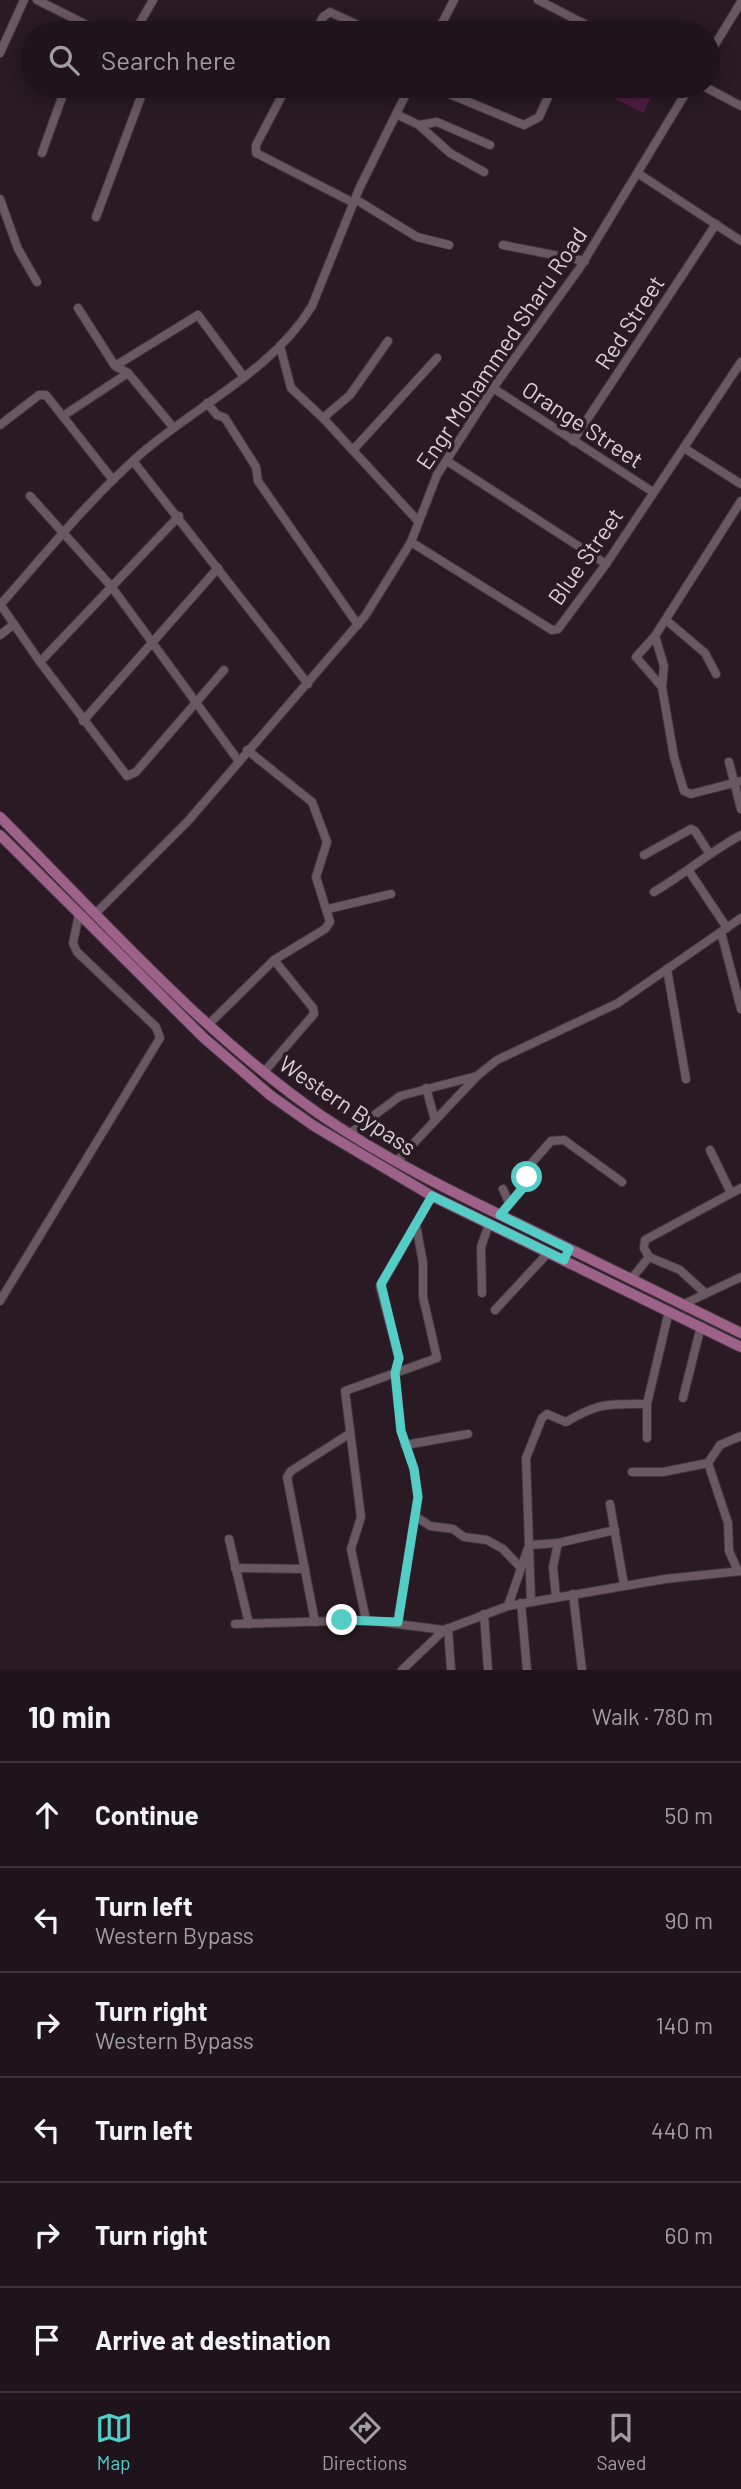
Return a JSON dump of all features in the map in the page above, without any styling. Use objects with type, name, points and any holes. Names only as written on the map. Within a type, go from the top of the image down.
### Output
[{"type":"main road","name":"Western Bypass","points":[[0,817],[208,1025],[264,1072],[349,1134],[396,1162],[500,1215],[741,1333]]},
{"type":"main road","name":"Western Bypass","points":[[0,835],[204,1038],[270,1094],[340,1144],[432,1196],[741,1347]]},
{"type":"main road","points":[[564,1260],[569,1249]]},
{"type":"street","points":[[0,53],[24,0]]},
{"type":"street","points":[[37,0],[73,21]]},
{"type":"street","points":[[141,21],[153,0]]},
{"type":"street","points":[[443,21],[454,0]]},
{"type":"street","points":[[538,0],[579,21]]},
{"type":"street","points":[[720,36],[741,2]]},
{"type":"street","points":[[321,21],[330,12],[349,21]]},
{"type":"street","points":[[720,95],[741,106]]},
{"type":"street","points":[[42,153],[62,98]]},
{"type":"street","points":[[96,217],[141,98]]},
{"type":"street","points":[[281,98],[256,145],[256,153],[354,201],[417,237],[449,245]]},
{"type":"street","points":[[224,670],[132,775],[122,774],[0,604],[113,480],[173,427],[244,377],[280,346],[312,306],[354,201],[404,98]]},
{"type":"street","points":[[459,98],[524,125],[540,117],[548,98]]},
{"type":"street","name":"Engr Mohammed Sharu Road","points":[[96,913],[188,821],[238,760],[358,625],[411,542],[430,488],[446,461],[493,388],[585,261],[683,98]]},
{"type":"street","points":[[396,114],[419,125],[436,144],[484,172]]},
{"type":"street","points":[[419,125],[437,122],[490,145]]},
{"type":"street","points":[[639,174],[741,241]]},
{"type":"street","points":[[0,200],[2,212],[18,249],[37,282]]},
{"type":"street","name":"Red Street","points":[[573,441],[716,224]]},
{"type":"street","points":[[503,245],[585,261]]},
{"type":"street","points":[[78,308],[115,366],[128,373],[173,427]]},
{"type":"street","points":[[115,366],[198,315],[244,377]]},
{"type":"street","points":[[323,418],[350,395],[388,341]]},
{"type":"street","points":[[280,346],[291,388],[323,418],[418,521]]},
{"type":"street","points":[[353,450],[437,358]]},
{"type":"street","name":"Blue Street","points":[[411,542],[552,630],[560,627],[606,564],[740,366]]},
{"type":"street","points":[[63,416],[128,373]]},
{"type":"street","name":"Orange Street","points":[[493,388],[653,492]]},
{"type":"street","points":[[0,425],[43,394],[113,480]]},
{"type":"street","points":[[207,403],[217,415],[225,418],[256,467],[258,481],[358,625]]},
{"type":"street","points":[[684,448],[741,484]]},
{"type":"street","points":[[133,461],[179,516],[308,684]]},
{"type":"street","points":[[446,461],[606,564]]},
{"type":"street","points":[[30,496],[111,586],[238,760]]},
{"type":"street","points":[[662,687],[636,657],[666,620],[741,501]]},
{"type":"street","points":[[40,662],[179,516]]},
{"type":"street","points":[[83,721],[218,568]]},
{"type":"street","points":[[666,620],[705,653],[716,674]]},
{"type":"street","points":[[0,635],[14,624]]},
{"type":"street","points":[[655,636],[664,666],[662,687],[674,757],[684,791],[691,794],[738,782]]},
{"type":"street","points":[[208,1025],[274,960],[326,929],[330,922],[316,877],[327,842],[312,802],[247,750]]},
{"type":"street","points":[[729,762],[738,782],[741,809]]},
{"type":"street","points":[[644,855],[691,829],[709,853]]},
{"type":"street","points":[[654,892],[689,871],[709,853],[741,835]]},
{"type":"street","points":[[689,871],[724,930],[741,1009]]},
{"type":"street","points":[[328,909],[391,894]]},
{"type":"street","points":[[0,1301],[160,1038],[156,1027],[77,952],[74,943],[79,914]]},
{"type":"street","points":[[396,1162],[477,1076],[500,1058],[618,1003],[741,918]]},
{"type":"street","points":[[264,1072],[314,1014],[313,1007],[274,960]]},
{"type":"street","points":[[667,969],[685,1056],[686,1079]]},
{"type":"street","points":[[349,1134],[400,1096],[477,1076]]},
{"type":"street","points":[[426,1088],[435,1119]]},
{"type":"street","points":[[500,1215],[522,1189],[530,1166],[546,1144],[557,1139],[564,1140],[622,1182]]},
{"type":"street","points":[[710,1150],[730,1191]]},
{"type":"street","points":[[705,1293],[680,1270],[649,1257],[644,1243],[647,1237],[730,1191],[741,1188]]},
{"type":"street","points":[[503,1189],[509,1203]]},
{"type":"street","points":[[398,1622],[415,1516],[417,1481],[405,1445],[395,1373],[399,1358],[380,1287],[432,1196]]},
{"type":"street","points":[[482,1293],[481,1247],[489,1224]]},
{"type":"street","points":[[366,1620],[351,1549],[361,1517],[349,1434],[346,1388],[437,1358],[423,1297],[423,1263],[416,1225]]},
{"type":"street","points":[[495,1310],[548,1253]]},
{"type":"street","points":[[632,1278],[649,1257]]},
{"type":"street","points":[[684,1304],[741,1277]]},
{"type":"street","points":[[647,1438],[647,1404],[669,1311]]},
{"type":"street","points":[[683,1398],[701,1326]]},
{"type":"street","points":[[531,1602],[526,1458],[542,1418],[547,1414],[566,1422],[585,1409],[600,1405],[647,1404]]},
{"type":"street","points":[[315,1622],[290,1505],[287,1477],[291,1471],[349,1434]]},
{"type":"street","points":[[405,1445],[468,1434]]},
{"type":"street","points":[[632,1472],[663,1472],[708,1463],[720,1445],[741,1436]]},
{"type":"street","points":[[402,1670],[446,1629],[508,1606],[624,1585],[739,1571],[729,1550],[728,1523],[708,1463]]},
{"type":"street","points":[[610,1504],[624,1585]]},
{"type":"street","points":[[415,1516],[432,1527],[453,1529],[464,1537],[486,1540],[503,1549],[520,1567]]},
{"type":"street","points":[[530,1545],[558,1543],[614,1530]]},
{"type":"street","points":[[229,1539],[249,1624]]},
{"type":"street","points":[[556,1597],[553,1567],[558,1543]]},
{"type":"street","points":[[508,1606],[530,1545]]},
{"type":"street","points":[[235,1568],[305,1569]]},
{"type":"street","points":[[573,1594],[582,1670]]},
{"type":"street","points":[[521,1604],[527,1670]]},
{"type":"street","points":[[484,1614],[488,1670]]},
{"type":"street","points":[[235,1624],[366,1620],[446,1629]]},
{"type":"street","points":[[446,1629],[451,1670]]},
{"type":"shaded area","points":[[614,98],[651,98],[643,113]]},
{"type":"route","points":[[342,1620],[398,1622],[418,1497],[414,1469],[401,1431],[395,1373],[399,1358],[380,1290],[381,1284],[432,1196],[564,1260],[569,1249],[500,1215],[522,1189],[527,1177]]}]
